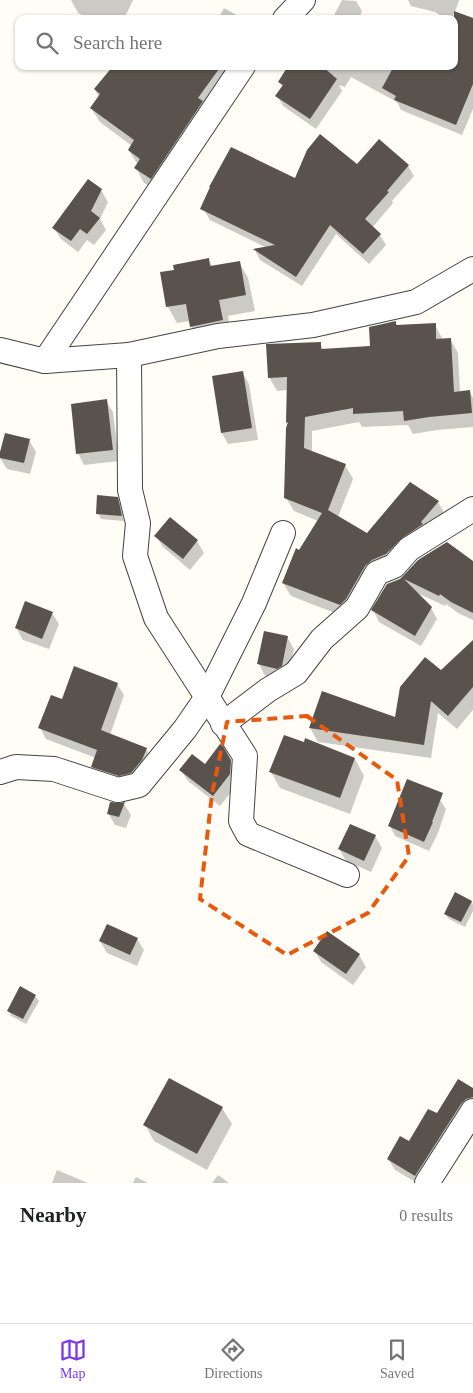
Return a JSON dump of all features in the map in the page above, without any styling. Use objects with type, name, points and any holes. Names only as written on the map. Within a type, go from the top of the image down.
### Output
[{"type":"street","points":[[289,15],[303,0]]},
{"type":"street","points":[[45,362],[240,70]]},
{"type":"street","points":[[0,350],[45,362],[129,355],[218,336],[313,325],[416,302],[473,269]]},
{"type":"street","points":[[129,355],[130,490],[138,523],[135,556],[156,618],[245,756],[241,821],[248,834],[347,875]]},
{"type":"street","points":[[223,724],[268,690],[296,673],[322,639],[357,608],[376,573],[394,566],[409,549],[473,509]]},
{"type":"street","points":[[0,772],[16,767],[54,769],[118,790],[139,785],[185,729],[207,697],[254,603],[283,533]]},
{"type":"street","points":[[427,1183],[473,1111]]},
{"type":"highlighted area","points":[[307,716],[397,780],[409,856],[368,913],[287,955],[200,899],[212,794],[227,722]]},
{"type":"building","points":[[454,11],[473,18],[473,84],[456,125],[394,100],[396,96],[382,88],[392,70],[458,70],[458,15],[454,15]]},
{"type":"building","points":[[110,70],[218,70],[198,98],[203,101],[151,179],[134,168],[140,159],[128,150],[134,140],[90,108],[100,94],[94,89]]},
{"type":"building","points":[[286,70],[327,70],[337,79],[310,119],[275,96],[283,85],[278,82]]},
{"type":"building","points":[[320,134],[357,164],[379,139],[409,165],[387,191],[389,192],[365,219],[381,234],[363,254],[330,225],[296,277],[253,249],[275,245],[200,209],[209,187],[231,147],[295,178],[307,150]]},
{"type":"building","points":[[88,179],[102,189],[91,211],[100,218],[87,234],[80,229],[71,241],[52,228]]},
{"type":"building","points":[[209,258],[210,266],[240,261],[246,295],[219,300],[223,320],[190,327],[186,304],[166,307],[160,272],[174,270],[173,265]]},
{"type":"building","points":[[396,321],[396,325],[436,323],[436,339],[451,338],[454,392],[470,390],[472,413],[404,421],[403,411],[353,414],[353,408],[305,417],[304,448],[346,464],[328,510],[367,533],[410,482],[439,501],[421,522],[423,524],[402,538],[386,554],[372,560],[365,566],[346,599],[340,605],[282,583],[296,548],[299,550],[322,513],[284,498],[286,428],[288,422],[286,423],[287,377],[268,378],[266,344],[321,342],[321,349],[370,346],[369,327]]},
{"type":"building","points":[[243,371],[252,428],[221,433],[212,376]]},
{"type":"building","points":[[107,399],[113,450],[76,454],[71,404]]},
{"type":"building","points":[[5,433],[30,439],[24,463],[0,458]]},
{"type":"building","points":[[97,495],[118,497],[122,516],[96,514]]},
{"type":"building","points":[[170,517],[198,540],[183,559],[154,536]]},
{"type":"building","points":[[447,542],[473,561],[473,613],[440,594],[439,596],[404,579],[432,607],[415,636],[371,610],[387,584],[400,579],[418,560]]},
{"type":"building","points":[[25,601],[53,612],[42,639],[15,628]]},
{"type":"building","points":[[264,631],[288,636],[282,666],[277,669],[257,664]]},
{"type":"building","points":[[473,640],[473,687],[448,716],[431,701],[424,745],[309,728],[322,691],[395,717],[400,687],[425,657],[441,670]]},
{"type":"building","points":[[74,666],[118,683],[101,730],[147,748],[142,760],[131,773],[119,776],[91,767],[97,750],[38,728],[51,695],[62,699]]},
{"type":"building","points":[[284,735],[304,742],[305,738],[355,758],[340,798],[269,772]]},
{"type":"building","points":[[220,744],[231,760],[230,774],[213,796],[179,770],[192,754],[205,764]]},
{"type":"building","points":[[407,779],[443,793],[424,842],[388,826]]},
{"type":"building","points":[[110,802],[125,802],[119,817],[107,814]]},
{"type":"building","points":[[350,824],[376,835],[364,861],[338,849]]},
{"type":"building","points":[[455,892],[472,901],[461,922],[444,914]]},
{"type":"building","points":[[107,924],[138,938],[130,955],[99,941]]},
{"type":"building","points":[[327,931],[360,954],[346,974],[313,951]]},
{"type":"building","points":[[20,986],[36,995],[23,1019],[7,1011]]},
{"type":"building","points":[[169,1078],[223,1107],[197,1154],[143,1125]]},
{"type":"building","points":[[458,1079],[473,1088],[473,1097],[466,1099],[461,1104],[415,1176],[387,1159],[400,1136],[409,1141],[428,1109],[437,1113]]}]
